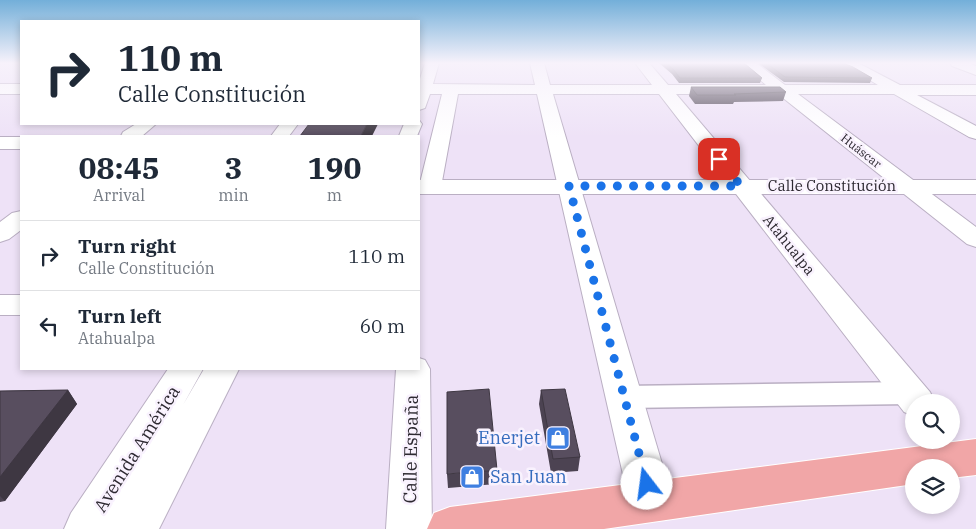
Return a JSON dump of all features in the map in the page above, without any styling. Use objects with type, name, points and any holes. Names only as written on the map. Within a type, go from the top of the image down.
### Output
[{"type":"main road","points":[[450,529],[651,501],[962,452]]},
{"type":"street","points":[[422,89],[460,88]]},
{"type":"street","points":[[544,88],[651,501]]},
{"type":"street","points":[[644,88],[664,90],[976,90]]},
{"type":"street","name":"Huáscar","points":[[780,88],[976,239]]},
{"type":"street","points":[[894,88],[976,133]]},
{"type":"street","points":[[0,89],[20,89]]},
{"type":"street","points":[[425,187],[451,89]]},
{"type":"street","name":"Atahualpa","points":[[664,90],[910,394]]},
{"type":"street","points":[[131,135],[146,125]]},
{"type":"street","points":[[0,143],[20,143]]},
{"type":"street","name":"Calle Constitución","points":[[425,187],[976,187]]},
{"type":"street","points":[[0,234],[20,219]]},
{"type":"street","points":[[0,304],[20,305]]},
{"type":"street","name":"Avenida América","points":[[87,529],[185,370]]},
{"type":"street","name":"Avenida América","points":[[135,529],[221,370]]},
{"type":"street","name":"Calle España","points":[[409,529],[413,370]]},
{"type":"street","points":[[624,397],[905,398]]},
{"type":"building","points":[[692,88],[781,88],[786,92],[734,94],[736,95],[697,95]]},
{"type":"building","points":[[308,125],[366,125],[362,135],[301,135]]},
{"type":"building","points":[[489,389],[497,470],[447,474],[447,392]]},
{"type":"building","name":"Enerjet","points":[[565,389],[580,457],[553,459],[541,390]]},
{"type":"building","points":[[68,390],[0,477],[0,391]]},
{"type":"place","name":"Enerjet","points":[[558,438]]},
{"type":"place","name":"San Juan","points":[[472,477]]},
{"type":"route","points":[[647,484],[569,186],[741,186],[719,159]]}]
